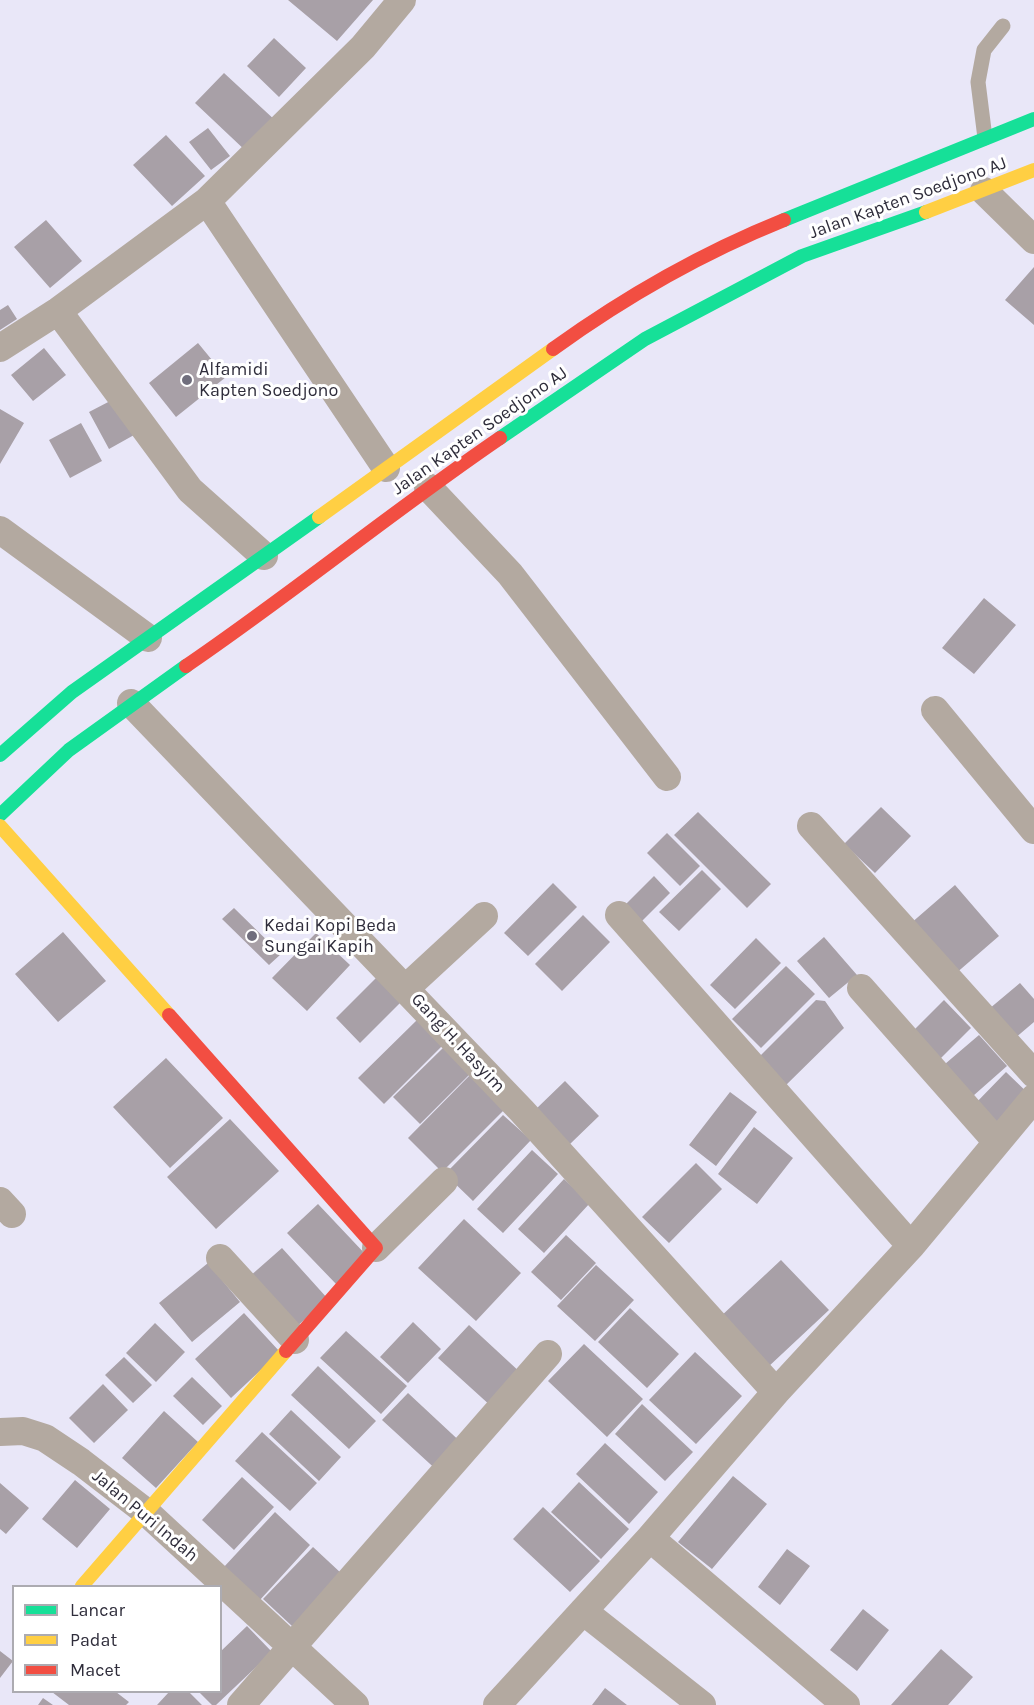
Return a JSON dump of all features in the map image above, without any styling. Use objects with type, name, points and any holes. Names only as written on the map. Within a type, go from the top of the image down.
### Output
[{"type":"main road","name":"Jalan Kapten Soedjono AJ","points":[[0,755],[72,692],[264,556],[314,527],[386,468],[607,310],[672,271],[727,243],[1034,118]]},
{"type":"main road","name":"Jalan Kapten Soedjono AJ","points":[[0,814],[69,750],[131,703],[245,626],[338,550],[645,339],[718,298],[802,256],[984,191],[1034,170]]},
{"type":"main road","points":[[0,826],[376,1248],[84,1585]]},
{"type":"street","points":[[0,348],[58,311],[207,201],[363,47],[402,0]]},
{"type":"street","points":[[984,191],[1034,240]]},
{"type":"street","points":[[207,201],[386,468]]},
{"type":"street","points":[[58,311],[190,490],[264,556]]},
{"type":"street","points":[[428,486],[510,574],[667,777]]},
{"type":"street","points":[[0,530],[148,638]]},
{"type":"street","name":"Gang H. Hasyim","points":[[131,703],[522,1111],[776,1392]]},
{"type":"street","points":[[935,710],[1034,830]]},
{"type":"street","points":[[811,826],[1034,1074]]},
{"type":"street","points":[[619,915],[911,1246]]},
{"type":"street","points":[[406,988],[484,916]]},
{"type":"street","points":[[861,988],[998,1142]]},
{"type":"street","points":[[497,1705],[650,1538],[776,1392],[911,1246],[1034,1098]]},
{"type":"street","points":[[376,1248],[444,1181]]},
{"type":"street","points":[[220,1258],[295,1340]]},
{"type":"street","points":[[241,1705],[548,1354]]},
{"type":"street","name":"Jalan Puri Indah","points":[[0,1432],[23,1431],[45,1438],[146,1512],[355,1705]]},
{"type":"street","points":[[650,1538],[846,1705]]},
{"type":"street","points":[[583,1611],[702,1705]]},
{"type":"lane","points":[[985,138],[978,82],[984,50],[1003,26]]},
{"type":"building","points":[[288,0],[373,0],[337,41]]},
{"type":"building","points":[[274,38],[306,68],[279,97],[247,66]]},
{"type":"building","points":[[224,73],[277,122],[248,153],[195,103]]},
{"type":"building","points":[[208,128],[230,156],[211,170],[189,142]]},
{"type":"building","points":[[166,135],[205,176],[172,206],[133,165]]},
{"type":"building","points":[[46,220],[82,261],[50,288],[14,247]]},
{"type":"building","points":[[1034,267],[1034,325],[1005,300]]},
{"type":"building","points":[[8,305],[17,319],[0,330],[0,310]]},
{"type":"building","name":"Alfamidi Kapten Soedjono","points":[[198,343],[226,377],[176,417],[149,383]]},
{"type":"building","points":[[44,348],[66,375],[33,401],[11,375]]},
{"type":"building","points":[[114,399],[134,435],[109,449],[89,412]]},
{"type":"building","points":[[0,409],[24,423],[0,464]]},
{"type":"building","points":[[81,423],[102,461],[70,478],[49,440]]},
{"type":"building","points":[[984,598],[1016,625],[974,674],[942,648]]},
{"type":"building","points":[[881,807],[911,836],[875,873],[844,844]]},
{"type":"building","points":[[698,812],[771,884],[747,908],[674,835]]},
{"type":"building","points":[[667,833],[700,866],[680,886],[647,853]]},
{"type":"building","points":[[702,870],[721,889],[679,931],[659,912]]},
{"type":"building","points":[[654,876],[670,893],[641,922],[624,906]]},
{"type":"building","points":[[553,883],[577,907],[528,956],[504,933]]},
{"type":"building","points":[[955,885],[999,936],[954,975],[910,924]]},
{"type":"building","name":"Kedai Kopi Beda Sungai Kapih","points":[[234,908],[281,954],[269,965],[222,919]]},
{"type":"building","points":[[583,915],[610,942],[562,991],[535,964]]},
{"type":"building","points":[[63,932],[106,981],[58,1022],[15,974]]},
{"type":"building","points":[[316,933],[350,965],[307,1011],[272,978]]},
{"type":"building","points":[[824,937],[857,975],[829,998],[797,961]]},
{"type":"building","points":[[756,938],[781,963],[735,1009],[710,985]]},
{"type":"building","points":[[786,966],[815,994],[761,1048],[732,1019]]},
{"type":"building","points":[[380,974],[405,998],[360,1043],[336,1018]]},
{"type":"building","points":[[1020,983],[1034,999],[1034,1022],[1014,1039],[989,1009]]},
{"type":"building","points":[[816,1000],[825,1001],[844,1028],[783,1088],[755,1061]]},
{"type":"building","points":[[944,1000],[971,1028],[936,1063],[908,1036]]},
{"type":"building","points":[[417,1020],[443,1045],[384,1104],[358,1078]]},
{"type":"building","points":[[979,1035],[1007,1066],[973,1096],[945,1064]]},
{"type":"building","points":[[445,1046],[472,1072],[420,1124],[393,1097]]},
{"type":"building","points":[[166,1058],[223,1118],[170,1168],[113,1107]]},
{"type":"building","points":[[1006,1072],[1032,1097],[999,1131],[973,1106]]},
{"type":"building","points":[[472,1073],[507,1107],[442,1172],[408,1138]]},
{"type":"building","points":[[565,1081],[599,1116],[570,1144],[536,1109]]},
{"type":"building","points":[[730,1092],[757,1112],[716,1166],[689,1145]]},
{"type":"building","points":[[503,1115],[531,1140],[473,1201],[445,1174]]},
{"type":"building","points":[[230,1119],[279,1171],[216,1229],[167,1177]]},
{"type":"building","points":[[754,1127],[793,1158],[757,1204],[718,1174]]},
{"type":"building","points":[[532,1150],[558,1174],[503,1233],[477,1209]]},
{"type":"building","points":[[696,1163],[722,1189],[669,1243],[642,1217]]},
{"type":"building","points":[[564,1179],[590,1203],[544,1253],[518,1229]]},
{"type":"building","points":[[318,1204],[368,1257],[337,1285],[287,1233]]},
{"type":"building","points":[[464,1219],[521,1273],[476,1321],[418,1268]]},
{"type":"building","points":[[566,1235],[596,1263],[561,1300],[531,1272]]},
{"type":"building","points":[[282,1248],[328,1299],[295,1328],[249,1277]]},
{"type":"building","points":[[781,1260],[829,1310],[767,1368],[719,1318]]},
{"type":"building","points":[[208,1263],[240,1302],[192,1342],[159,1303]]},
{"type":"building","points":[[596,1265],[634,1300],[595,1341],[557,1306]]},
{"type":"building","points":[[630,1308],[679,1354],[647,1388],[598,1342]]},
{"type":"building","points":[[244,1313],[280,1352],[231,1398],[195,1359]]},
{"type":"building","points":[[413,1322],[441,1349],[408,1383],[380,1357]]},
{"type":"building","points":[[155,1323],[185,1352],[156,1382],[126,1353]]},
{"type":"building","points":[[469,1325],[522,1374],[492,1407],[438,1358]]},
{"type":"building","points":[[346,1331],[407,1386],[381,1414],[320,1358]]},
{"type":"building","points":[[584,1344],[643,1399],[607,1437],[548,1381]]},
{"type":"building","points":[[695,1352],[742,1396],[696,1444],[649,1400]]},
{"type":"building","points":[[124,1357],[152,1385],[133,1403],[105,1375]]},
{"type":"building","points":[[318,1366],[376,1421],[349,1449],[291,1395]]},
{"type":"building","points":[[192,1377],[222,1406],[203,1425],[173,1396]]},
{"type":"building","points":[[103,1384],[128,1410],[94,1443],[69,1418]]},
{"type":"building","points":[[408,1393],[466,1447],[441,1474],[382,1420]]},
{"type":"building","points":[[642,1404],[693,1452],[665,1481],[615,1434]]},
{"type":"building","points":[[291,1410],[341,1457],[319,1481],[269,1434]]},
{"type":"building","points":[[164,1411],[198,1442],[156,1488],[122,1458]]},
{"type":"building","points":[[262,1432],[317,1483],[290,1511],[235,1461]]},
{"type":"building","points":[[605,1443],[658,1492],[629,1524],[576,1474]]},
{"type":"building","points":[[733,1476],[767,1504],[712,1569],[678,1542]]},
{"type":"building","points":[[242,1477],[274,1507],[234,1550],[202,1520]]},
{"type":"building","points":[[75,1480],[110,1509],[77,1548],[42,1519]]},
{"type":"building","points":[[579,1482],[629,1529],[601,1559],[551,1512]]},
{"type":"building","points":[[0,1483],[29,1508],[6,1534],[0,1529]]},
{"type":"building","points":[[543,1507],[600,1561],[570,1592],[513,1539]]},
{"type":"building","points":[[275,1512],[310,1545],[259,1601],[223,1568]]},
{"type":"building","points":[[313,1547],[342,1574],[292,1626],[263,1599]]},
{"type":"building","points":[[787,1549],[810,1566],[780,1605],[758,1587]]},
{"type":"building","points":[[863,1609],[889,1630],[857,1671],[830,1650]]},
{"type":"building","points":[[247,1626],[272,1652],[216,1705],[212,1705],[200,1693],[222,1693],[222,1650]]},
{"type":"building","points":[[941,1649],[973,1677],[948,1705],[891,1705]]},
{"type":"building","points":[[0,1651],[12,1662],[0,1678]]},
{"type":"building","points":[[605,1688],[627,1705],[592,1705]]},
{"type":"building","points":[[53,1693],[117,1693],[129,1702],[126,1705],[69,1705]]},
{"type":"building","points":[[168,1693],[190,1693],[202,1705],[157,1705]]},
{"type":"building","points":[[43,1698],[53,1705],[38,1705]]},
{"type":"traffic: fast","points":[[784,220],[1034,119]]},
{"type":"traffic: fast","points":[[500,438],[645,339],[802,256],[926,212]]},
{"type":"traffic: fast","points":[[0,755],[72,692],[319,517]]},
{"type":"traffic: fast","points":[[0,815],[69,750],[186,666]]},
{"type":"traffic: slow","points":[[926,212],[1034,170]]},
{"type":"traffic: slow","points":[[319,517],[553,349]]},
{"type":"traffic: slow","points":[[0,826],[169,1015]]},
{"type":"traffic: slow","points":[[83,1585],[286,1351]]},
{"type":"traffic: jam","points":[[553,349],[665,277],[723,247],[784,220]]},
{"type":"traffic: jam","points":[[186,666],[500,438]]},
{"type":"traffic: jam","points":[[169,1015],[376,1248],[286,1351]]},
{"type":"place","name":"Alfamidi Kapten Soedjono","points":[[187,380]]},
{"type":"place","name":"Kedai Kopi Beda Sungai Kapih","points":[[252,936]]}]
